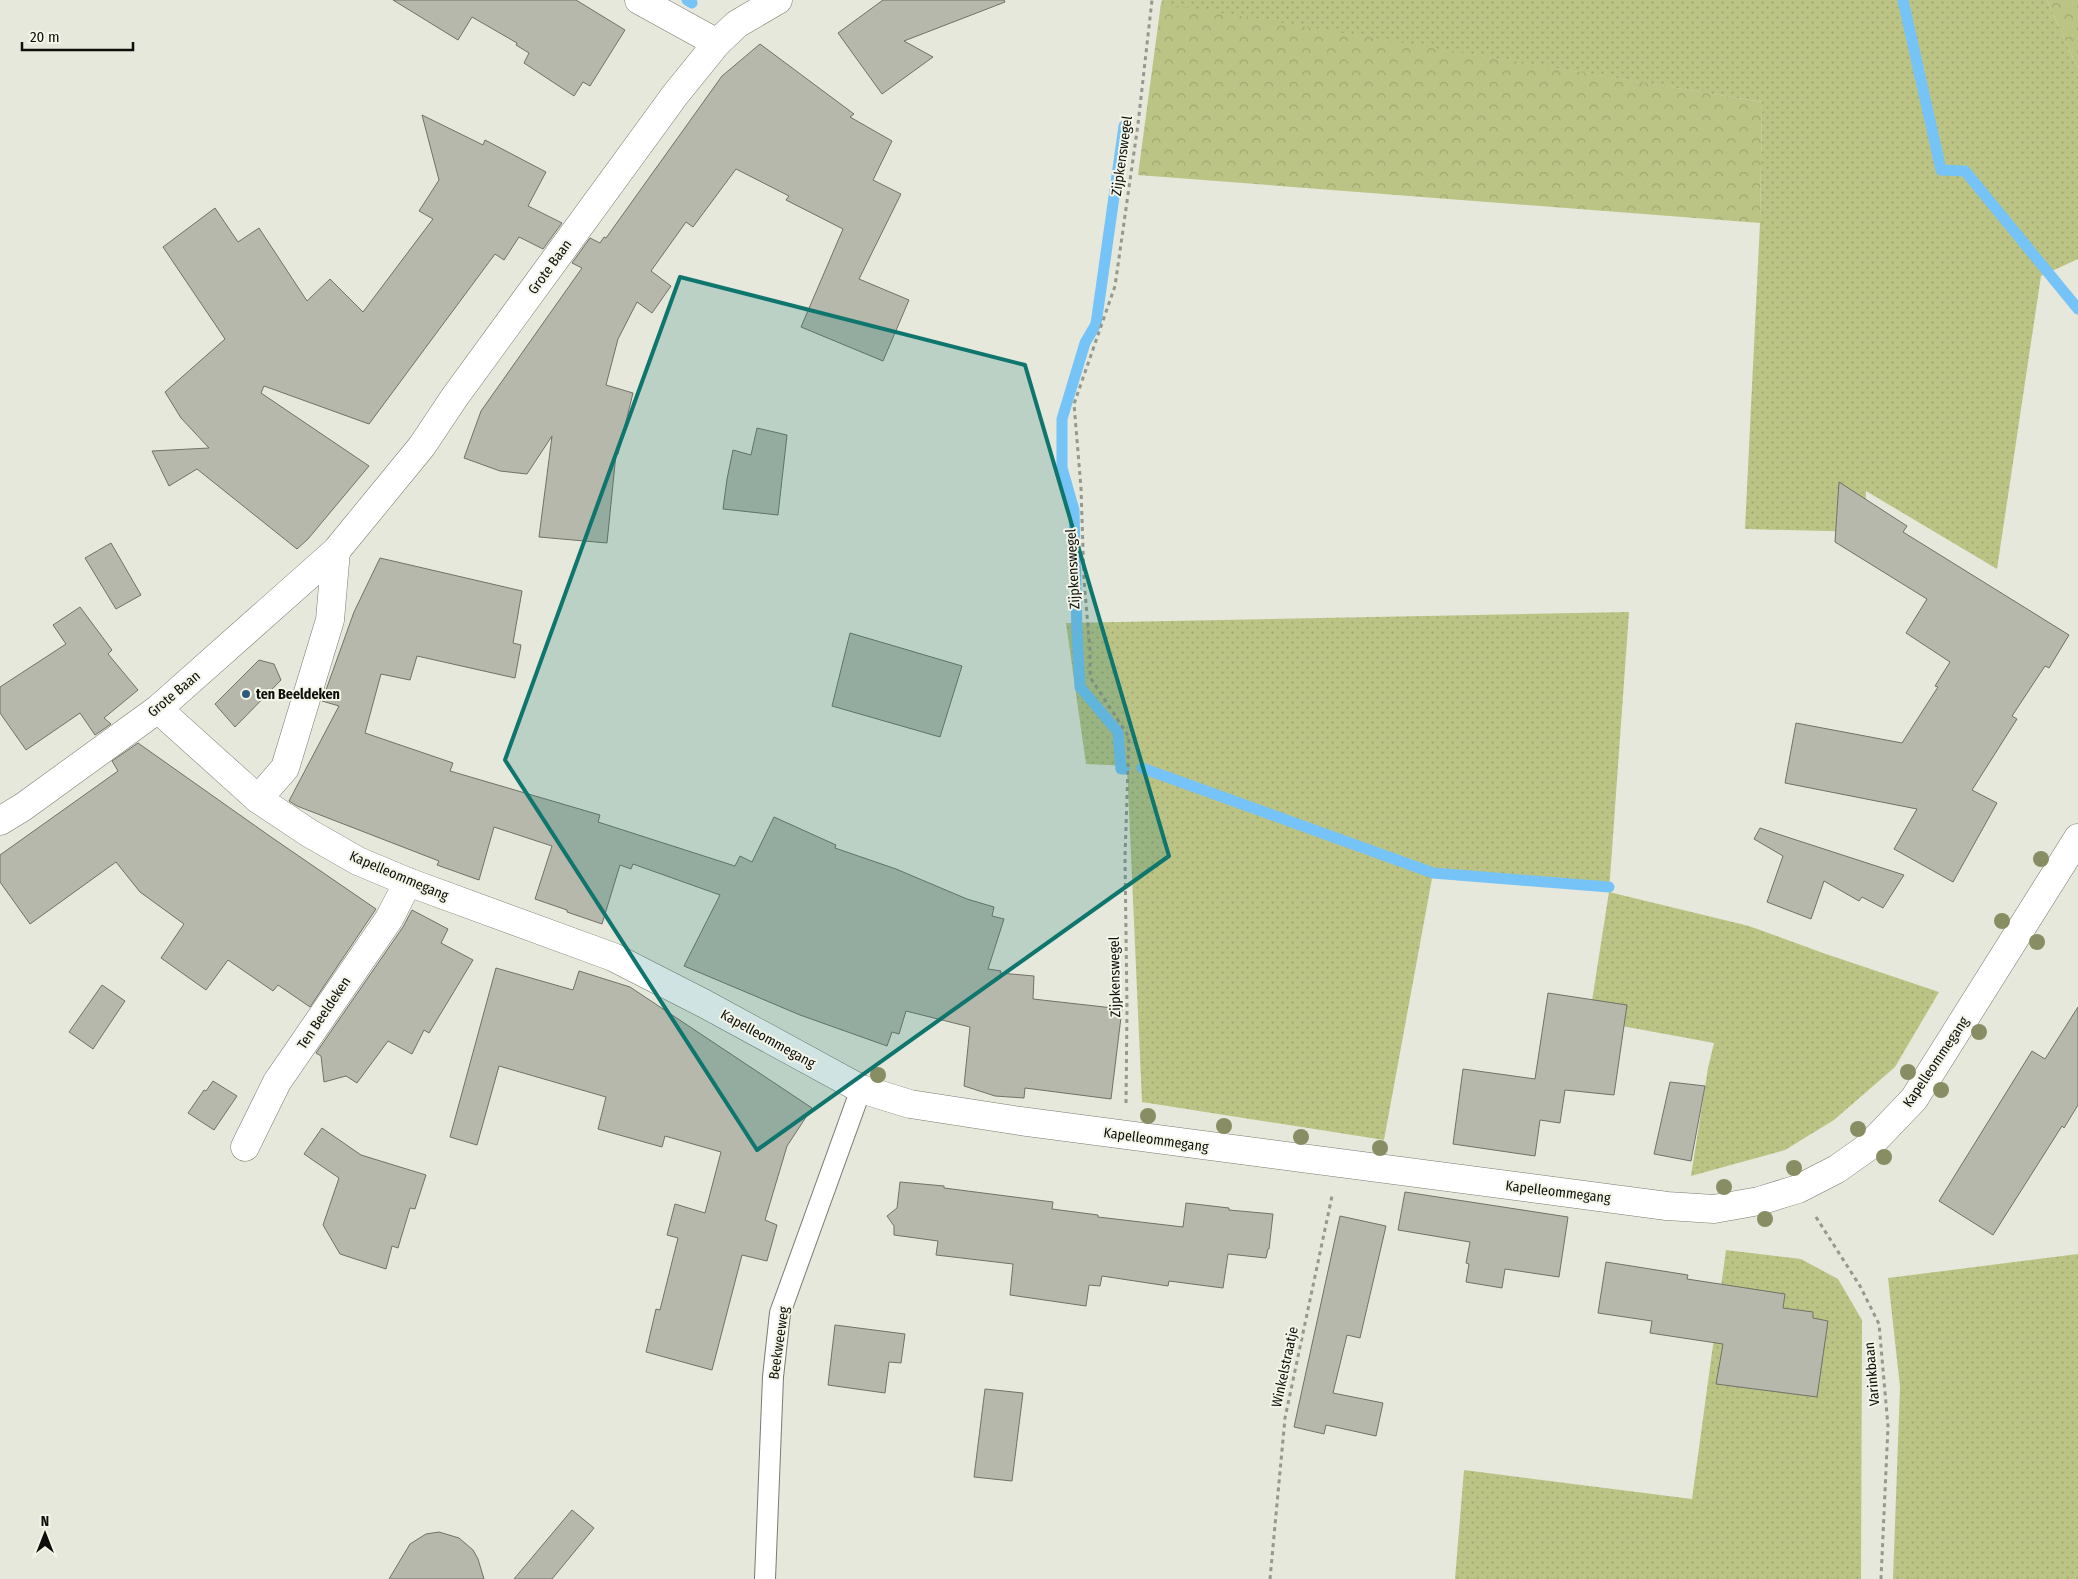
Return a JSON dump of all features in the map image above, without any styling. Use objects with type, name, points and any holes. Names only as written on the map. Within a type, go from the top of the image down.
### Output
[{"type":"street","points":[[639,0],[718,43]]},
{"type":"street","name":"Grote Baan","points":[[0,821],[23,808],[158,709],[336,551],[422,446],[454,398],[676,95],[718,43],[737,24],[778,0]]},
{"type":"street","points":[[258,799],[285,768],[330,620],[336,551]]},
{"type":"street","name":"Kapelleommegang","points":[[158,709],[258,799],[308,833],[358,861],[408,882],[613,957],[705,1004],[861,1089],[910,1104],[1126,1136],[1667,1206],[1722,1208],[1759,1201],[1798,1188],[1837,1169],[1868,1147],[1914,1099],[2078,838]]},
{"type":"street","name":"Ten Beeldeken","points":[[245,1147],[277,1082],[389,919],[408,882]]},
{"type":"lane","name":"Beekweeweg","points":[[765,1579],[773,1377],[780,1313],[861,1089]]},
{"type":"path","name":"Zijpkenswegel","points":[[1126,1136],[1125,857],[1129,737],[1090,677],[1081,488],[1074,404],[1115,286],[1138,124],[1152,0]]},
{"type":"path","name":"Winkelstraatje","points":[[1270,1579],[1286,1418],[1339,1163]]},
{"type":"path","name":"Varinkbaan","points":[[1798,1188],[1860,1286],[1879,1324],[1888,1426],[1881,1579]]},
{"type":"highlighted area","points":[[680,277],[1025,365],[1169,856],[757,1150],[505,760]]},
{"type":"green space","points":[[1162,0],[2047,0],[2078,69],[2078,259],[2041,276],[1997,569],[1866,491],[1865,532],[1745,529],[1760,223],[1762,102],[1161,4]]},
{"type":"green space","points":[[2047,0],[2078,0],[2078,69]]},
{"type":"green space","points":[[1161,3],[1762,102],[1760,223],[1138,175]]},
{"type":"green space","points":[[1629,612],[1609,892],[1433,873],[1384,1140],[1142,1102],[1127,766],[1086,764],[1066,623]]},
{"type":"green space","points":[[1609,892],[1749,926],[1939,992],[1895,1067],[1834,1120],[1785,1150],[1691,1176],[1708,1068],[1714,1043],[1589,1020]]},
{"type":"green space","points":[[1726,1250],[1801,1259],[1838,1279],[1862,1320],[1861,1579],[1455,1579],[1464,1470],[1692,1499]]},
{"type":"green space","points":[[2078,1254],[2078,1579],[1893,1579],[1900,1387],[1888,1278]]},
{"type":"building","points":[[393,0],[576,0],[625,30],[590,86],[583,82],[574,96],[524,63],[529,53],[516,45],[517,43],[472,17],[458,40]]},
{"type":"building","points":[[883,0],[1004,0],[1005,2],[904,41],[933,57],[882,94],[838,33]]},
{"type":"building","points":[[760,44],[854,114],[850,117],[892,141],[873,180],[901,194],[859,279],[909,300],[883,361],[801,327],[843,229],[786,200],[789,196],[736,169],[693,227],[686,222],[651,271],[671,286],[652,313],[637,302],[618,339],[606,385],[633,393],[618,454],[616,454],[607,543],[539,537],[552,436],[527,474],[500,471],[464,458],[481,411],[582,268],[572,263],[590,238],[600,243],[604,237],[606,238],[722,76]]},
{"type":"building","points":[[422,115],[483,145],[485,140],[546,172],[528,206],[562,223],[543,249],[519,237],[504,260],[495,254],[369,424],[264,386],[261,393],[369,466],[308,539],[297,549],[197,469],[169,486],[152,451],[209,448],[181,418],[165,392],[225,339],[163,247],[215,208],[238,242],[259,228],[307,301],[330,279],[363,312],[433,219],[419,211],[439,180]]},
{"type":"building","points":[[757,428],[787,435],[778,515],[723,509],[733,450],[751,455]]},
{"type":"building","points":[[1839,482],[1907,526],[1903,532],[2069,635],[2049,668],[2045,666],[2012,716],[2017,719],[1972,790],[1997,803],[1953,882],[1894,849],[1917,809],[1785,783],[1796,723],[1902,743],[1938,687],[1935,686],[1950,662],[1906,633],[1927,599],[1835,542]]},
{"type":"building","points":[[111,543],[141,595],[116,609],[85,558]]},
{"type":"building","points":[[380,558],[522,591],[513,643],[521,645],[515,678],[417,656],[410,680],[381,674],[365,733],[453,763],[450,771],[600,815],[598,822],[735,866],[740,856],[752,862],[774,817],[836,845],[835,848],[896,869],[967,899],[994,907],[992,916],[1004,919],[988,969],[1001,971],[1000,973],[1034,976],[1033,999],[1122,1009],[1111,1099],[1025,1088],[1024,1098],[995,1096],[964,1086],[970,1027],[906,1011],[899,1034],[892,1032],[887,1046],[800,1015],[684,966],[720,895],[633,864],[631,869],[620,865],[602,924],[535,899],[552,846],[494,827],[479,880],[437,865],[439,861],[297,806],[289,801],[339,706],[322,701],[354,612]]},
{"type":"building","points":[[80,607],[112,650],[108,654],[138,690],[104,718],[111,724],[95,735],[80,713],[26,750],[0,713],[0,687],[66,644],[53,625]]},
{"type":"building","points":[[850,633],[962,666],[940,737],[832,706]]},
{"type":"building","name":"ten Beeldeken","points":[[259,660],[274,664],[281,680],[235,727],[215,704]]},
{"type":"building","points":[[138,743],[376,909],[310,1007],[278,985],[273,991],[228,960],[206,990],[161,958],[184,924],[140,892],[116,862],[30,924],[0,882],[0,855],[118,771],[112,761]]},
{"type":"building","points":[[1760,828],[1904,875],[1883,908],[1862,897],[1859,901],[1824,881],[1811,919],[1767,902],[1783,856],[1754,839]]},
{"type":"building","points":[[412,910],[448,929],[441,943],[473,960],[429,1033],[424,1030],[412,1054],[388,1041],[357,1083],[346,1076],[324,1082],[321,1056],[316,1053],[403,927]]},
{"type":"building","points":[[496,968],[573,990],[579,971],[630,987],[812,1108],[787,1146],[765,1220],[777,1225],[767,1261],[742,1255],[712,1370],[646,1352],[656,1309],[660,1310],[678,1238],[667,1235],[675,1204],[705,1213],[721,1152],[665,1136],[662,1147],[598,1129],[606,1097],[499,1066],[477,1145],[450,1137]]},
{"type":"building","points":[[102,985],[125,1001],[93,1049],[69,1032]]},
{"type":"building","points":[[1548,993],[1627,1005],[1614,1095],[1565,1090],[1560,1123],[1540,1120],[1535,1156],[1453,1144],[1463,1069],[1535,1079]]},
{"type":"building","points":[[2078,1007],[2078,1105],[2064,1128],[2062,1126],[1993,1235],[1939,1201],[2032,1051],[2045,1059]]},
{"type":"building","points":[[213,1081],[237,1096],[214,1130],[188,1113],[204,1090],[206,1091]]},
{"type":"building","points":[[1670,1082],[1705,1086],[1691,1161],[1654,1154]]},
{"type":"building","points":[[322,1128],[361,1155],[426,1175],[415,1209],[410,1208],[398,1248],[392,1246],[386,1269],[340,1254],[323,1225],[339,1178],[304,1154]]},
{"type":"building","points":[[900,1182],[944,1186],[944,1188],[1053,1202],[1052,1209],[1098,1215],[1098,1217],[1183,1227],[1186,1203],[1229,1208],[1229,1210],[1273,1214],[1269,1249],[1266,1258],[1228,1254],[1223,1288],[1169,1281],[1168,1286],[1102,1276],[1100,1286],[1089,1285],[1086,1306],[1010,1295],[1013,1264],[936,1255],[938,1241],[894,1235],[894,1226],[887,1216],[897,1208]]},
{"type":"building","points":[[1405,1192],[1568,1217],[1559,1277],[1505,1269],[1502,1288],[1466,1282],[1469,1264],[1466,1263],[1470,1242],[1398,1230]]},
{"type":"building","points":[[1340,1216],[1386,1226],[1360,1338],[1347,1335],[1333,1393],[1383,1403],[1376,1436],[1326,1425],[1324,1434],[1294,1427]]},
{"type":"building","points":[[1606,1262],[1688,1275],[1687,1279],[1785,1294],[1783,1308],[1813,1312],[1813,1318],[1828,1321],[1817,1397],[1716,1384],[1723,1344],[1650,1333],[1652,1321],[1598,1313]]},
{"type":"building","points":[[835,1325],[905,1334],[901,1363],[889,1362],[885,1393],[828,1385]]},
{"type":"building","points":[[985,1389],[1023,1393],[1012,1481],[974,1477]]},
{"type":"building","points":[[572,1510],[594,1528],[552,1579],[514,1579]]},
{"type":"building","points":[[439,1532],[459,1538],[473,1550],[484,1579],[389,1579],[410,1544],[426,1534]]},
{"type":"waterway","points":[[687,0],[692,3]]},
{"type":"waterway","points":[[1903,0],[1941,170],[1965,171],[2078,309]]},
{"type":"waterway","points":[[1124,126],[1096,324],[1085,343],[1062,419],[1062,468],[1074,510],[1080,687],[1118,732],[1121,769],[1124,769]]},
{"type":"waterway","points":[[1142,768],[1433,873],[1609,887]]},
{"type":"place","name":"ten Beeldeken","points":[[246,694]]}]
